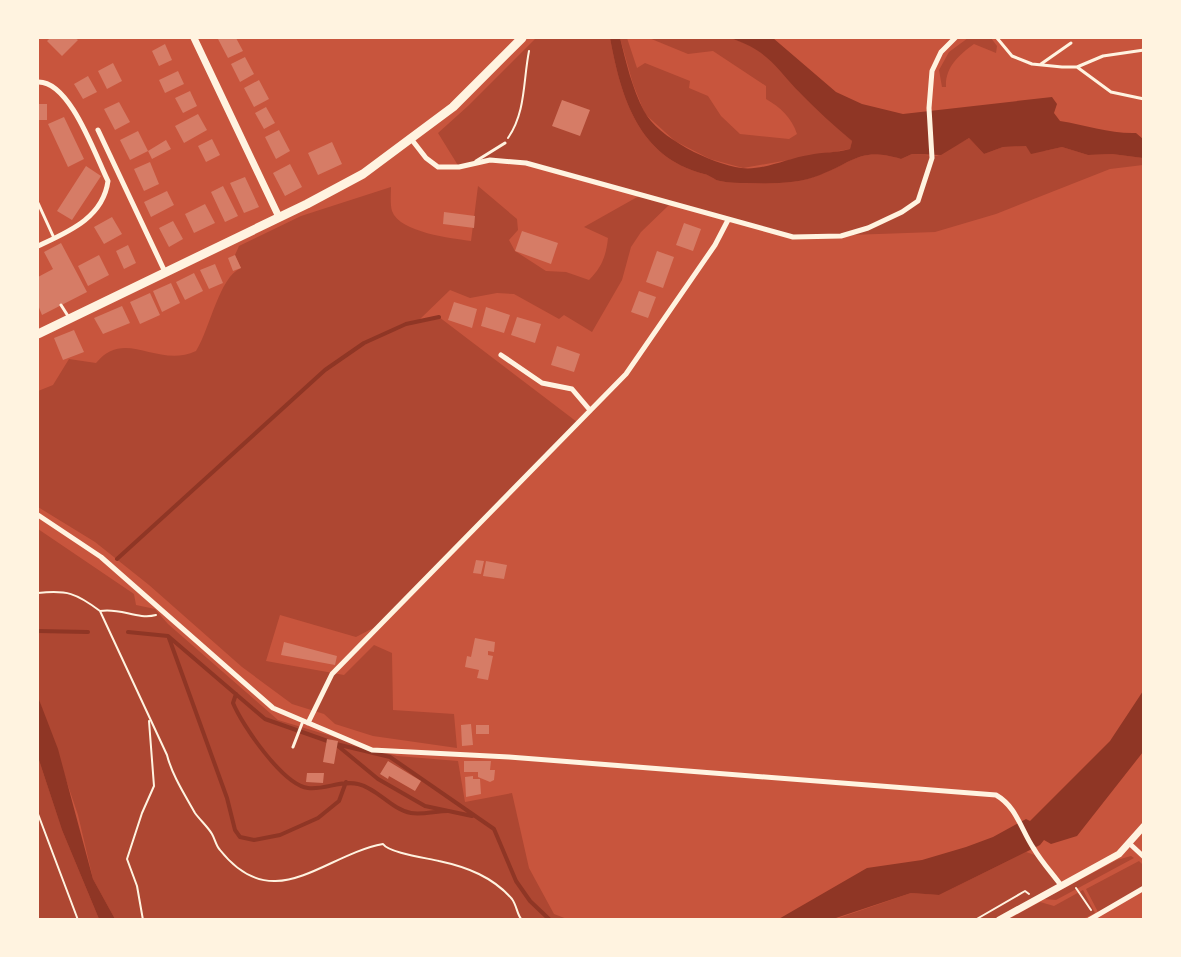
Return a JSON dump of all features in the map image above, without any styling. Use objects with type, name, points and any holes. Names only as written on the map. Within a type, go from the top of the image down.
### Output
[{"type":"highway","points":[[38,333],[345,185],[412,140],[453,106],[522,38]]},
{"type":"street","points":[[194,38],[279,217]]},
{"type":"street","points":[[412,140],[426,158],[438,167],[469,165],[490,160],[526,163],[793,237],[841,236],[868,228],[902,212],[918,201],[932,158],[929,108],[932,71],[941,52],[955,38]]},
{"type":"street","points":[[38,82],[45,82],[66,97],[108,181],[106,195],[82,225],[38,246]]},
{"type":"street","points":[[98,130],[165,272]]},
{"type":"street","points":[[304,723],[332,674],[589,409],[627,374],[715,245],[728,220]]},
{"type":"street","points":[[501,355],[542,383],[572,390],[589,409]]},
{"type":"street","points":[[38,515],[101,557],[273,708],[372,750],[509,757],[990,794],[1002,799],[1020,820],[1033,848],[1063,883]]},
{"type":"street","points":[[999,920],[1119,854],[1130,844],[1143,826]]},
{"type":"street","points":[[1130,844],[1143,857]]},
{"type":"street","points":[[1092,918],[1143,888]]},
{"type":"lane","points":[[997,38],[1012,56],[1040,65],[1077,67],[1103,56],[1143,50]]},
{"type":"lane","points":[[1040,65],[1071,43]]},
{"type":"lane","points":[[1077,67],[1111,92],[1143,99]]},
{"type":"lane","points":[[469,165],[505,143]]},
{"type":"lane","points":[[38,203],[54,238]]},
{"type":"lane","points":[[62,305],[69,318]]},
{"type":"lane","points":[[293,747],[304,723]]},
{"type":"path","points":[[505,143],[517,125],[529,51]]},
{"type":"path","points":[[38,593],[66,591],[80,596],[100,611],[167,756],[171,770],[195,812],[212,832],[218,848],[232,864],[259,880],[270,883],[300,878],[309,871],[323,869],[347,858],[357,850],[383,844],[399,853],[409,853],[422,859],[441,861],[489,879],[501,886],[514,902],[522,920]]},
{"type":"path","points":[[100,611],[112,608],[148,617],[162,610]]},
{"type":"path","points":[[143,920],[137,886],[127,859],[142,813],[154,786],[148,718]]},
{"type":"path","points":[[38,814],[78,920]]},
{"type":"path","points":[[1063,883],[1080,891],[1092,918]]},
{"type":"path","points":[[975,920],[1025,891],[1034,899]]},
{"type":"shaded area","points":[[536,38],[610,38],[627,102],[636,122],[648,139],[663,154],[681,166],[720,181],[784,183],[802,180],[866,155],[901,159],[912,154],[937,156],[969,138],[984,154],[1003,147],[1026,146],[1044,151],[1062,147],[1088,155],[1112,154],[1143,158],[1143,165],[1110,169],[996,214],[935,232],[793,237],[670,204],[641,232],[631,247],[622,280],[592,332],[564,315],[559,319],[514,294],[497,293],[470,298],[450,290],[418,321],[439,317],[577,422],[379,625],[356,637],[280,615],[266,661],[344,675],[374,645],[392,653],[393,710],[454,714],[457,748],[373,736],[335,724],[324,714],[292,704],[242,667],[149,585],[95,542],[38,507],[38,391],[53,385],[69,359],[96,363],[107,353],[118,348],[168,355],[182,355],[196,351],[221,292],[233,273],[241,268],[235,255],[239,246],[301,216],[391,187],[392,211],[405,225],[427,233],[471,241],[478,186],[517,219],[518,230],[509,240],[515,251],[546,271],[566,272],[589,280],[603,261],[608,238],[584,227],[639,196],[526,163],[490,160],[459,167],[438,133]]},
{"type":"shaded area","points":[[610,38],[620,38],[636,93],[651,121],[673,140],[701,155],[729,166],[749,168],[767,166],[814,154],[850,149],[852,141],[807,100],[770,60],[754,48],[730,38],[773,38],[836,92],[862,104],[903,114],[1052,97],[1057,104],[1054,113],[1060,121],[1108,131],[1136,133],[1143,139],[1143,158],[1112,154],[1088,155],[1062,147],[1031,154],[1026,146],[1003,147],[984,154],[969,138],[941,155],[912,154],[901,159],[866,155],[803,180],[784,183],[720,181],[681,166],[663,154],[648,139],[636,122],[627,102]]},
{"type":"shaded area","points":[[620,38],[627,38],[637,68],[645,63],[690,81],[689,88],[708,96],[721,116],[740,134],[789,139],[797,134],[795,128],[785,113],[766,99],[766,86],[713,51],[688,54],[649,38],[730,38],[750,45],[773,60],[799,92],[852,141],[850,149],[743,168],[710,159],[675,141],[645,114],[633,84]]},
{"type":"shaded area","points":[[968,38],[991,38],[997,46],[996,53],[974,44],[954,62],[948,73],[946,87],[942,87],[939,70],[949,52]]},
{"type":"shaded area","points":[[38,529],[134,594],[136,605],[155,609],[168,624],[278,720],[397,756],[458,761],[465,802],[512,793],[529,868],[554,914],[567,919],[115,919],[93,879],[78,815],[38,697]]},
{"type":"shaded area","points":[[1143,691],[1143,752],[1077,836],[1051,844],[1044,840],[1040,845],[939,895],[911,893],[833,919],[777,920],[867,868],[922,860],[993,837],[1026,819],[1030,821],[1110,741]]},
{"type":"shaded area","points":[[38,697],[58,749],[93,879],[115,919],[99,919],[62,830],[38,757]]},
{"type":"shaded area","points":[[38,757],[62,830],[99,919],[38,919]]},
{"type":"shaded area","points":[[1026,852],[1035,855],[1060,884],[999,919],[833,920],[911,893],[939,895]]},
{"type":"shaded area","points":[[1131,856],[1134,858],[1056,900],[1044,899],[1117,860]]},
{"type":"shaded area","points":[[1139,861],[1143,865],[1143,884],[1140,889],[1098,912],[1086,889]]},
{"type":"shaded area","points":[[1083,890],[1095,913],[1083,919],[1007,920],[1040,902],[1054,906]]},
{"type":"building","points":[[50,38],[78,40],[62,56],[47,41]]},
{"type":"building","points":[[236,38],[243,51],[228,58],[218,39]]},
{"type":"building","points":[[165,44],[172,60],[159,66],[152,51]]},
{"type":"building","points":[[245,57],[254,74],[240,82],[231,64]]},
{"type":"building","points":[[113,63],[122,81],[107,89],[98,71]]},
{"type":"building","points":[[178,71],[184,84],[165,93],[159,80]]},
{"type":"building","points":[[88,76],[97,92],[83,99],[74,84]]},
{"type":"building","points":[[259,80],[269,99],[254,107],[244,88]]},
{"type":"building","points":[[190,91],[197,106],[183,113],[175,98]]},
{"type":"building","points":[[562,100],[590,110],[580,136],[552,126]]},
{"type":"building","points":[[119,102],[130,122],[115,130],[104,109]]},
{"type":"building","points":[[38,104],[47,104],[47,120],[38,120]]},
{"type":"building","points":[[266,107],[275,123],[264,129],[255,113]]},
{"type":"building","points":[[198,114],[207,130],[184,143],[175,126]]},
{"type":"building","points":[[64,117],[84,159],[68,167],[48,124]]},
{"type":"building","points":[[279,130],[290,151],[276,159],[265,137]]},
{"type":"building","points":[[138,131],[148,151],[130,160],[120,140]]},
{"type":"building","points":[[212,139],[220,155],[206,162],[198,146]]},
{"type":"building","points":[[166,140],[171,149],[152,159],[148,151]]},
{"type":"building","points":[[332,142],[342,164],[318,175],[308,153]]},
{"type":"building","points":[[150,162],[159,184],[144,191],[134,169]]},
{"type":"building","points":[[290,164],[302,187],[285,196],[273,173]]},
{"type":"building","points":[[86,166],[101,176],[72,220],[57,211]]},
{"type":"building","points":[[245,177],[259,207],[244,213],[230,183]]},
{"type":"building","points":[[223,186],[238,216],[225,222],[211,192]]},
{"type":"building","points":[[167,191],[174,205],[151,217],[144,202]]},
{"type":"building","points":[[205,204],[215,223],[194,233],[185,214]]},
{"type":"building","points":[[444,212],[475,216],[474,228],[443,224]]},
{"type":"building","points":[[112,217],[122,234],[104,244],[94,227]]},
{"type":"building","points":[[173,221],[183,239],[169,247],[159,228]]},
{"type":"building","points":[[684,223],[701,229],[693,251],[676,245]]},
{"type":"building","points":[[522,231],[558,243],[551,264],[515,251]]},
{"type":"building","points":[[61,243],[87,292],[42,315],[38,305],[38,277],[53,269],[44,252]]},
{"type":"building","points":[[128,245],[136,263],[124,269],[116,251]]},
{"type":"building","points":[[657,251],[674,257],[663,288],[646,282]]},
{"type":"building","points":[[99,255],[109,275],[88,286],[78,266]]},
{"type":"building","points":[[235,255],[241,268],[233,271],[228,258]]},
{"type":"building","points":[[215,264],[223,283],[209,289],[200,270]]},
{"type":"building","points":[[194,273],[203,291],[185,300],[176,282]]},
{"type":"building","points":[[171,283],[180,303],[162,312],[153,291]]},
{"type":"building","points":[[639,291],[656,297],[648,318],[631,312]]},
{"type":"building","points":[[150,293],[160,315],[140,324],[130,302]]},
{"type":"building","points":[[454,302],[477,309],[472,328],[448,320]]},
{"type":"building","points":[[122,306],[130,323],[103,334],[94,318]]},
{"type":"building","points":[[486,307],[510,315],[504,333],[481,326]]},
{"type":"building","points":[[517,317],[541,324],[535,343],[511,335]]},
{"type":"building","points":[[74,330],[84,352],[63,360],[54,338]]},
{"type":"building","points":[[557,346],[580,354],[574,372],[551,365]]},
{"type":"building","points":[[476,560],[484,561],[481,574],[473,573]]},
{"type":"building","points":[[486,561],[507,565],[504,579],[483,576]]},
{"type":"building","points":[[475,638],[495,642],[494,652],[488,651],[488,655],[493,656],[488,680],[477,678],[479,670],[465,667],[467,656],[471,657]]},
{"type":"building","points":[[284,642],[337,656],[335,665],[281,655]]},
{"type":"building","points":[[471,724],[473,745],[462,746],[461,725]]},
{"type":"building","points":[[476,725],[489,725],[489,734],[476,734]]},
{"type":"building","points":[[327,739],[338,741],[334,764],[323,762]]},
{"type":"building","points":[[388,761],[421,781],[415,791],[389,776],[388,779],[380,774]]},
{"type":"building","points":[[464,761],[491,761],[490,770],[495,770],[494,780],[490,782],[478,777],[478,772],[464,772]]},
{"type":"building","points":[[307,773],[324,773],[323,783],[306,782]]},
{"type":"building","points":[[473,776],[473,779],[480,779],[481,794],[466,797],[465,777]]},
{"type":"waterway","points":[[117,559],[325,370],[364,343],[406,324],[439,317]]},
{"type":"waterway","points":[[38,631],[88,632]]},
{"type":"waterway","points":[[128,632],[168,636],[265,719],[336,744],[390,757],[494,829],[516,881],[530,901],[550,920]]},
{"type":"waterway","points":[[169,638],[227,798],[235,830],[240,837],[254,840],[280,835],[318,818],[339,801],[346,782]]},
{"type":"waterway","points":[[236,694],[233,703],[254,739],[276,766],[298,784],[308,788],[345,783],[358,784],[372,790],[404,811],[420,814],[448,811]]},
{"type":"waterway","points":[[338,746],[378,779],[425,806],[472,816]]}]
